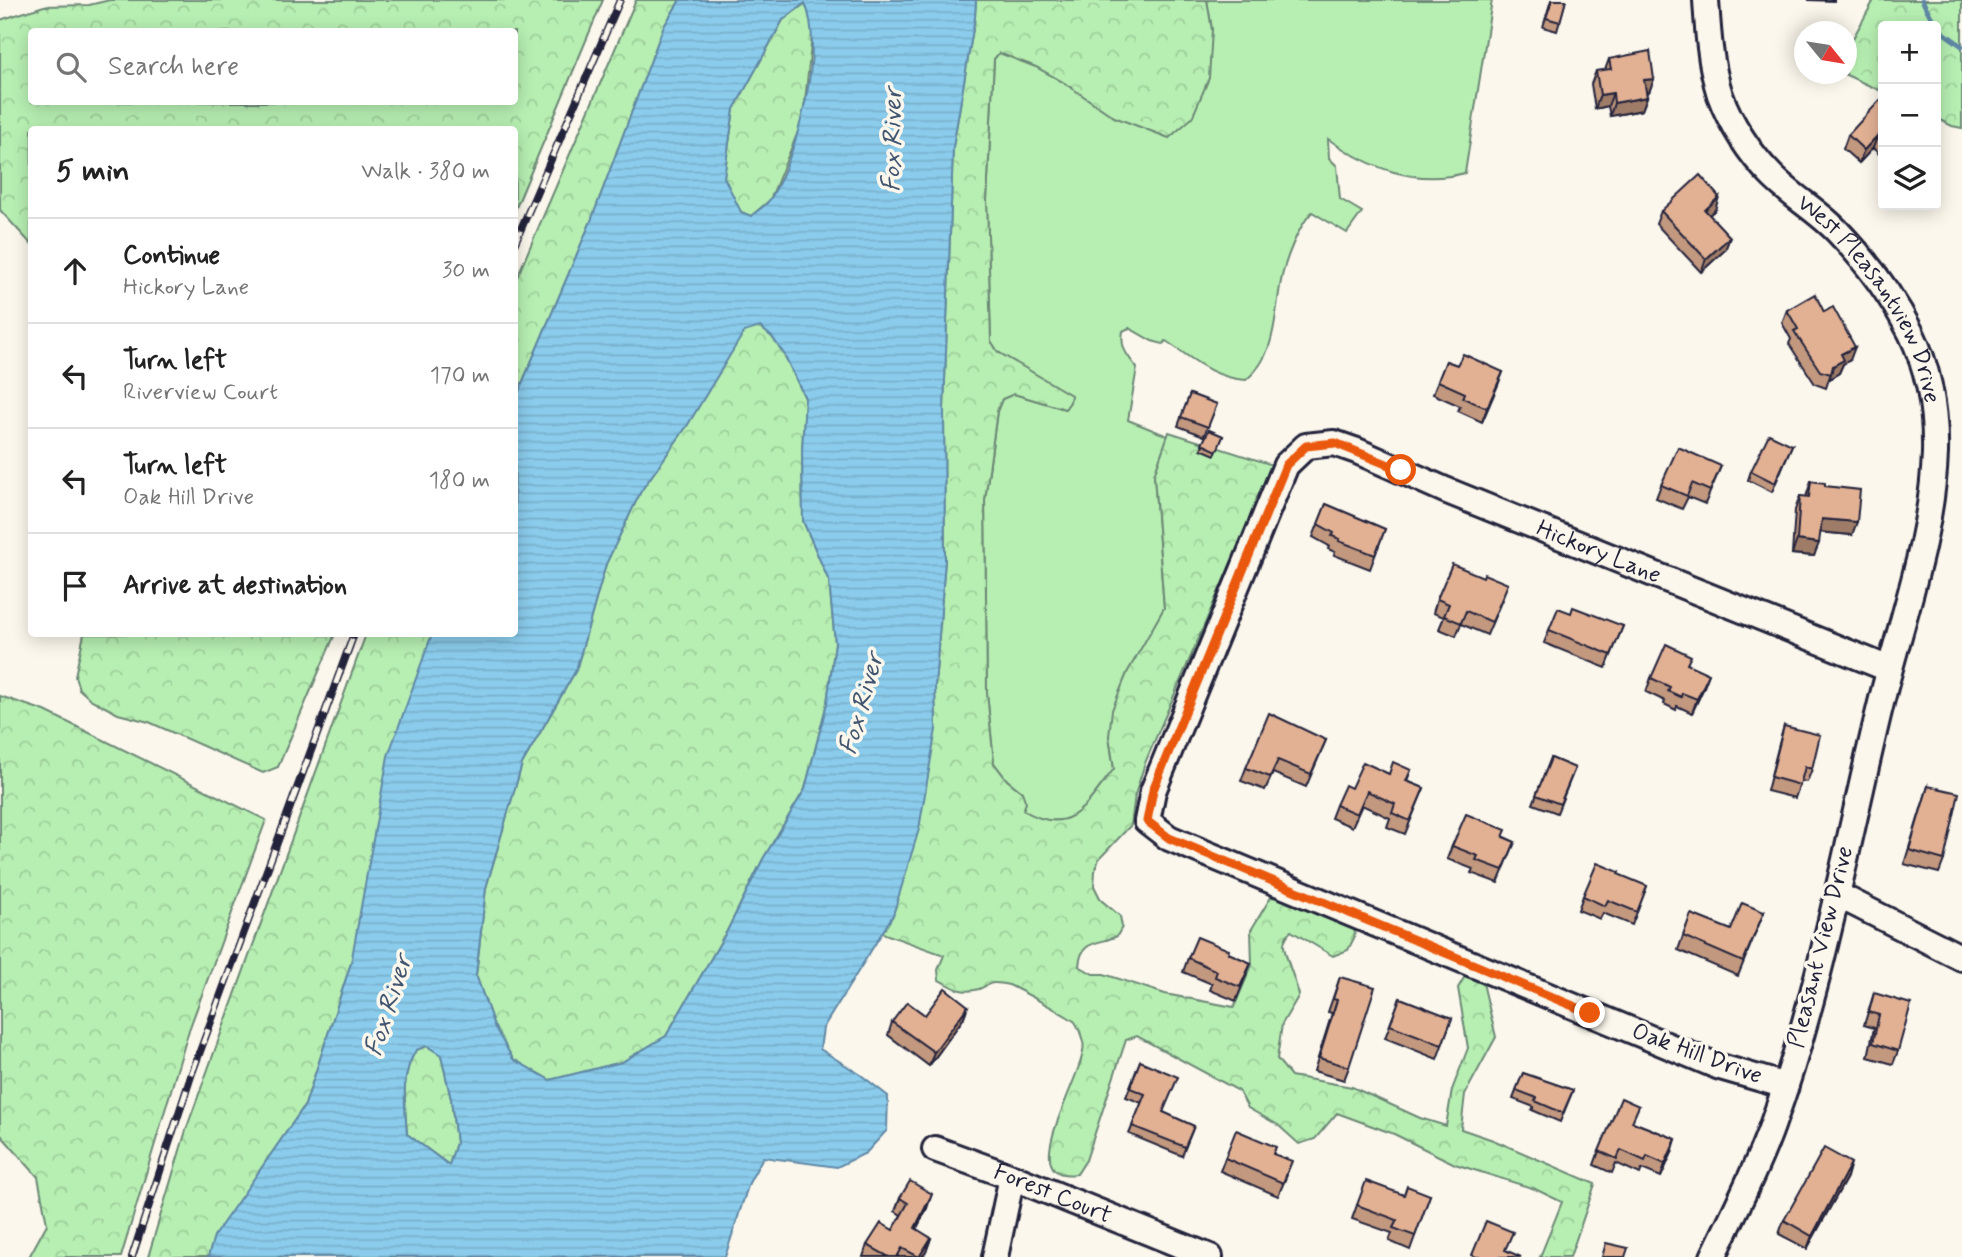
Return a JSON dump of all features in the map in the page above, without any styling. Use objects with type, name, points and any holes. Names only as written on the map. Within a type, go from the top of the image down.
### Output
[{"type":"street","name":"West Pleasantview Drive","points":[[1706,0],[1708,45],[1721,96],[1745,143],[1772,176],[1838,231],[1877,276],[1919,352],[1931,396],[1935,452],[1928,520],[1889,669]]},
{"type":"street","name":"Hickory Lane","points":[[1147,821],[1153,790],[1286,465],[1306,446],[1335,443],[1357,451],[1445,490],[1889,669]]},
{"type":"street","name":"Pleasant View Drive","points":[[1713,1257],[1762,1150],[1786,1086],[1838,895],[1848,839],[1889,669]]},
{"type":"street","name":"Oak Hill Drive","points":[[1147,821],[1169,838],[1717,1066],[1786,1086]]},
{"type":"street","points":[[1838,895],[1962,958]]},
{"type":"street","name":"Forest Court","points":[[935,1149],[1210,1257]]},
{"type":"street","points":[[995,1257],[1012,1177]]},
{"type":"green space","points":[[110,0],[603,0],[518,203],[518,126],[28,126],[28,241],[0,210],[0,20],[44,6],[89,5]]},
{"type":"green space","points":[[636,0],[680,0],[663,28],[591,221],[518,393],[518,275]]},
{"type":"green space","points":[[976,0],[1207,0],[1212,30],[1209,78],[1192,118],[1169,138],[1114,117],[1036,67],[999,53],[994,59],[987,200],[991,341],[998,352],[1071,395],[1065,409],[1014,394],[1002,399],[997,411],[985,500],[987,693],[994,763],[1007,780],[1022,792],[1026,803],[1023,810],[1054,821],[1066,819],[1086,805],[1114,769],[1109,736],[1112,710],[1127,673],[1164,608],[1154,475],[1169,432],[1273,465],[1145,763],[1135,795],[1131,825],[1099,859],[1095,871],[1094,886],[1101,900],[1120,916],[1122,927],[1117,936],[1087,947],[1080,957],[1079,966],[1093,974],[1104,974],[1165,994],[1234,1007],[1252,965],[1251,930],[1271,897],[1289,899],[1355,929],[1348,950],[1333,956],[1291,931],[1286,937],[1285,949],[1299,995],[1282,1024],[1277,1059],[1291,1076],[1352,1087],[1420,1118],[1446,1126],[1452,1090],[1468,1048],[1458,988],[1465,976],[1472,973],[1483,983],[1496,1037],[1465,1094],[1461,1129],[1595,1184],[1570,1257],[1540,1257],[1562,1202],[1535,1189],[1455,1164],[1394,1134],[1337,1113],[1315,1139],[1299,1144],[1278,1125],[1248,1108],[1239,1091],[1137,1036],[1126,1040],[1086,1160],[1077,1174],[1058,1172],[1050,1161],[1051,1143],[1082,1055],[1083,1042],[1075,1022],[1009,985],[992,983],[968,991],[954,988],[939,980],[938,970],[944,955],[882,933],[893,915],[936,729],[935,686],[945,560],[944,410],[953,147]]},
{"type":"green space","points":[[1207,0],[1492,0],[1465,173],[1428,177],[1393,172],[1360,158],[1328,139],[1329,158],[1337,166],[1340,199],[1362,212],[1347,233],[1312,212],[1307,218],[1286,263],[1269,347],[1264,359],[1246,380],[1213,372],[1166,341],[1163,344],[1152,341],[1129,328],[1123,331],[1123,347],[1137,368],[1128,420],[1168,436],[1154,475],[1164,608],[1149,637],[1109,736],[1114,769],[1076,814],[1054,821],[1023,810],[1022,792],[1007,780],[994,763],[987,693],[985,500],[997,411],[1002,399],[1014,394],[1065,409],[1021,367],[998,352],[991,341],[987,201],[994,59],[999,52],[1036,67],[1063,82],[1212,30]]},
{"type":"green space","points":[[1874,0],[1962,0],[1962,128],[1941,120],[1941,21],[1878,21],[1878,90],[1857,80],[1857,31]]},
{"type":"green space","points":[[806,3],[813,26],[803,120],[770,200],[751,216],[741,212],[724,177],[734,109],[783,20]]},
{"type":"green space","points":[[760,327],[772,337],[784,354],[805,398],[802,451],[803,521],[829,581],[835,643],[827,703],[805,789],[763,859],[727,931],[666,1036],[622,1062],[550,1080],[513,1059],[494,1026],[476,975],[486,888],[522,764],[576,670],[606,564],[641,491],[687,426],[744,331]]},
{"type":"green space","points":[[83,637],[334,637],[278,767],[263,773],[149,722],[118,714],[90,699],[79,689],[75,676]]},
{"type":"green space","points":[[365,637],[431,637],[351,963],[305,1105],[215,1236],[208,1257],[148,1257],[187,1127]]},
{"type":"green space","points":[[0,696],[45,711],[266,820],[189,1030],[121,1257],[29,1257],[47,1224],[38,1177],[0,1134]]},
{"type":"green space","points":[[427,1046],[441,1055],[451,1099],[456,1143],[449,1165],[407,1134],[405,1091],[408,1070],[416,1050]]},
{"type":"water","name":"Fox River","points":[[680,0],[976,0],[953,147],[944,410],[945,560],[935,686],[936,729],[919,829],[893,915],[823,1028],[820,1049],[888,1096],[887,1130],[866,1153],[837,1167],[763,1157],[749,1183],[725,1257],[208,1257],[214,1236],[305,1105],[351,963],[388,756],[431,637],[518,637],[518,393],[591,221],[663,28]],"holes":[[[805,3],[810,23],[810,74],[798,130],[781,179],[771,198],[751,216],[741,212],[724,177],[734,109],[783,20]],[[760,327],[772,337],[784,354],[805,398],[802,451],[803,521],[829,581],[835,643],[827,703],[805,789],[763,859],[727,931],[666,1036],[622,1062],[550,1080],[513,1059],[494,1026],[476,975],[486,888],[522,764],[576,670],[606,564],[641,491],[687,426],[744,332]],[[427,1046],[441,1055],[451,1099],[456,1143],[449,1165],[407,1134],[405,1102],[408,1070],[416,1050]]]},
{"type":"building","points":[[1552,0],[1566,0],[1560,22],[1546,18]]},
{"type":"building","points":[[1650,51],[1654,79],[1644,80],[1647,97],[1614,103],[1613,93],[1600,95],[1596,71],[1611,69],[1609,59]]},
{"type":"building","points":[[1878,102],[1878,135],[1864,150],[1848,135]]},
{"type":"building","points":[[1700,175],[1719,197],[1705,210],[1730,237],[1706,259],[1661,211]]},
{"type":"building","points":[[1815,294],[1824,312],[1833,307],[1855,347],[1841,354],[1844,360],[1833,366],[1831,374],[1820,371],[1794,331],[1798,329],[1787,310]]},
{"type":"building","points":[[1463,354],[1503,372],[1487,408],[1463,398],[1465,393],[1438,381],[1446,361],[1457,365]]},
{"type":"building","points":[[1190,394],[1217,404],[1208,427],[1181,417]]},
{"type":"building","points":[[1209,430],[1223,436],[1217,451],[1202,444]]},
{"type":"building","points":[[1769,434],[1792,445],[1775,483],[1751,471]]},
{"type":"building","points":[[1678,447],[1721,466],[1710,491],[1692,483],[1687,496],[1661,485]]},
{"type":"building","points":[[1811,481],[1825,483],[1825,486],[1860,490],[1857,522],[1822,519],[1819,543],[1797,540],[1800,496],[1809,497]]},
{"type":"building","points":[[1326,504],[1385,529],[1375,555],[1339,541],[1340,539],[1332,536],[1334,533],[1318,524]]},
{"type":"building","points":[[1452,564],[1508,584],[1492,622],[1466,611],[1461,623],[1444,616],[1449,604],[1437,599]]},
{"type":"building","points":[[1573,607],[1623,626],[1611,655],[1549,630],[1558,608],[1571,613]]},
{"type":"building","points":[[1666,644],[1691,656],[1687,664],[1709,674],[1697,699],[1682,693],[1681,697],[1668,691],[1670,687],[1651,678]]},
{"type":"building","points":[[1269,713],[1326,740],[1311,774],[1278,760],[1270,777],[1246,768]]},
{"type":"building","points":[[1784,726],[1820,735],[1812,769],[1805,767],[1800,785],[1771,777]]},
{"type":"building","points":[[1551,758],[1575,768],[1560,804],[1536,795]]},
{"type":"building","points":[[1363,762],[1389,774],[1393,762],[1411,770],[1406,781],[1424,788],[1410,821],[1392,813],[1395,804],[1367,791],[1357,814],[1336,805],[1345,785],[1351,788]]},
{"type":"building","points":[[1928,786],[1959,793],[1944,860],[1909,850]]},
{"type":"building","points":[[1466,814],[1506,830],[1503,837],[1515,842],[1503,870],[1476,860],[1478,856],[1452,846]]},
{"type":"building","points":[[1597,863],[1647,886],[1637,912],[1608,900],[1605,906],[1583,896]]},
{"type":"building","points":[[1742,903],[1764,912],[1743,962],[1683,936],[1691,914],[1731,930]]},
{"type":"building","points":[[1197,937],[1229,950],[1228,953],[1251,963],[1240,987],[1215,977],[1217,971],[1188,958]]},
{"type":"building","points":[[1340,977],[1375,987],[1349,1067],[1319,1058],[1337,1000],[1333,999]]},
{"type":"building","points":[[945,988],[968,1006],[934,1052],[892,1022],[907,1002],[925,1015]]},
{"type":"building","points":[[1874,993],[1911,1004],[1898,1051],[1873,1043],[1879,1015],[1869,1012]]},
{"type":"building","points":[[1400,998],[1452,1018],[1442,1045],[1390,1025]]},
{"type":"building","points":[[1140,1061],[1178,1077],[1163,1112],[1194,1126],[1185,1147],[1132,1126],[1145,1094],[1130,1088]]},
{"type":"building","points":[[1523,1073],[1573,1090],[1563,1113],[1516,1090]]},
{"type":"building","points":[[1621,1098],[1639,1106],[1632,1122],[1676,1139],[1665,1164],[1647,1156],[1645,1161],[1621,1150],[1617,1159],[1599,1151]]},
{"type":"building","points":[[1236,1130],[1276,1147],[1273,1154],[1292,1161],[1283,1183],[1225,1158]]},
{"type":"building","points":[[1824,1148],[1851,1163],[1812,1236],[1784,1220]]},
{"type":"building","points":[[910,1181],[932,1194],[915,1228],[931,1238],[919,1257],[902,1248],[897,1257],[889,1257],[867,1245],[881,1223],[893,1230],[908,1203],[900,1198]]},
{"type":"building","points":[[1366,1181],[1404,1195],[1407,1186],[1430,1195],[1415,1236],[1393,1228],[1397,1220],[1357,1205]]},
{"type":"building","points":[[1486,1221],[1513,1232],[1505,1250],[1521,1257],[1472,1255]]},
{"type":"building","points":[[1606,1243],[1628,1248],[1625,1257],[1602,1257]]},
{"type":"waterway","points":[[1922,0],[1937,28],[1962,46]]},
{"type":"railway","points":[[518,236],[620,0]]},
{"type":"railway","points":[[132,1257],[192,1073],[353,637]]},
{"type":"route","points":[[1401,470],[1335,443],[1306,446],[1286,465],[1153,790],[1147,821],[1169,838],[1590,1013]]}]
